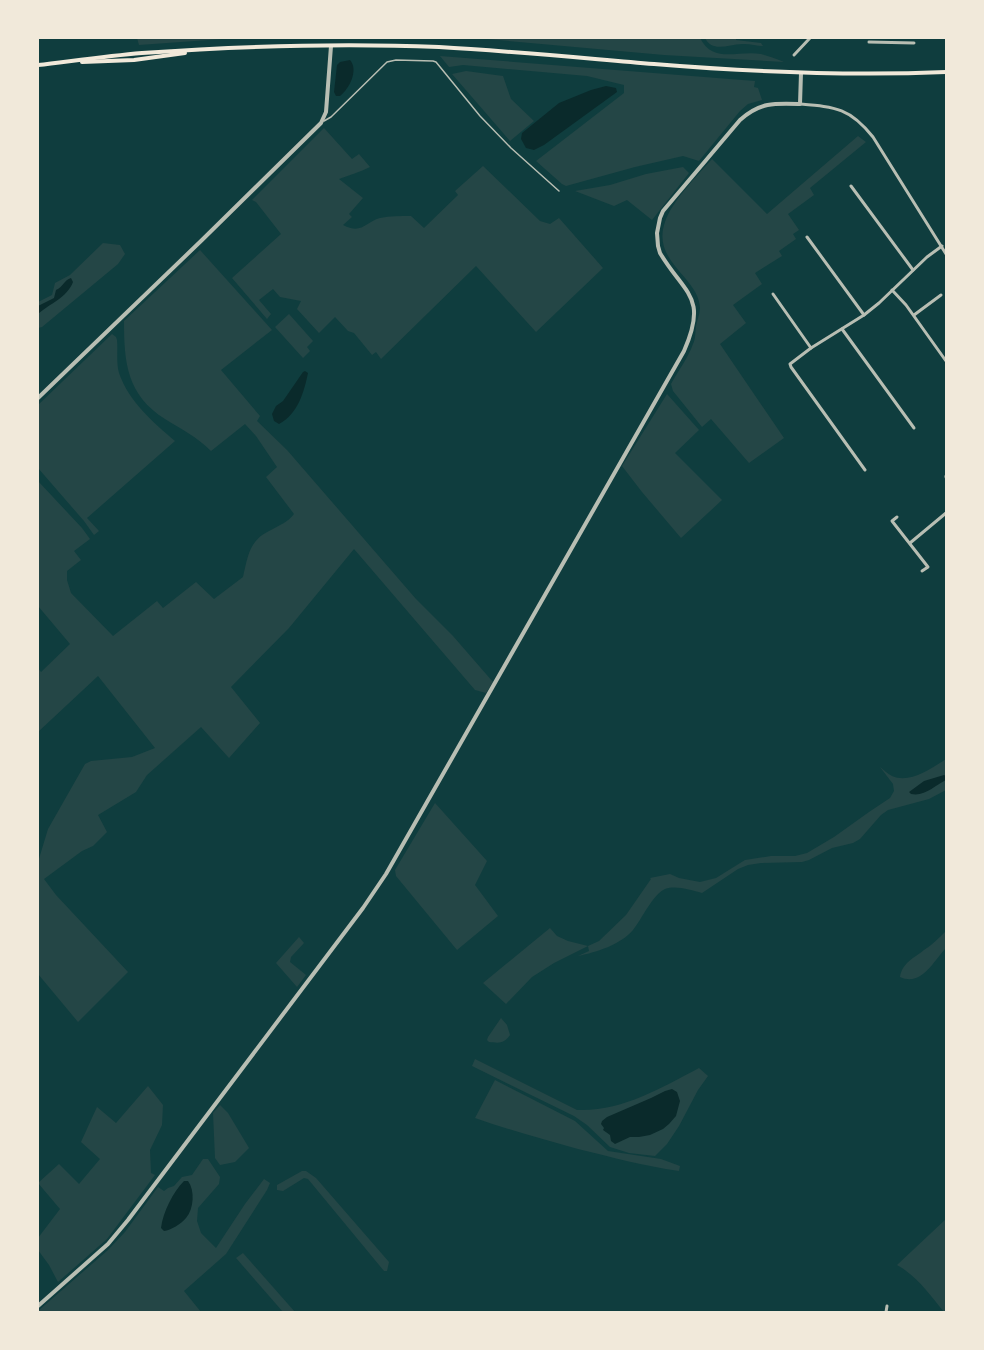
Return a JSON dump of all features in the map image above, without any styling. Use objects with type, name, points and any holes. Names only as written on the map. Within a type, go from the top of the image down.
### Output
[{"type":"main road","points":[[38,65],[134,60],[216,50],[331,46],[437,47],[801,73],[946,72]]},
{"type":"street","points":[[794,55],[810,38]]},
{"type":"street","points":[[879,38],[883,43]]},
{"type":"street","points":[[869,42],[914,43]]},
{"type":"street","points":[[38,398],[321,123],[326,112],[331,46]]},
{"type":"street","points":[[800,104],[801,73]]},
{"type":"street","points":[[38,1306],[108,1244],[128,1220],[363,908],[386,874],[675,369],[690,338],[695,314],[694,304],[685,286],[660,253],[657,233],[660,218],[670,202],[740,120],[750,111],[773,104],[830,106],[844,111],[862,123],[873,137],[946,254]]},
{"type":"street","points":[[851,186],[913,270]]},
{"type":"street","points":[[807,237],[864,315]]},
{"type":"street","points":[[865,470],[790,364],[864,315],[942,246]]},
{"type":"street","points":[[892,290],[914,315],[946,361]]},
{"type":"street","points":[[773,294],[811,348]]},
{"type":"street","points":[[914,315],[941,295]]},
{"type":"street","points":[[842,329],[914,428]]},
{"type":"street","points":[[910,543],[946,513]]},
{"type":"street","points":[[897,517],[892,521],[928,567],[922,571]]},
{"type":"street","points":[[886,1312],[887,1306]]},
{"type":"lane","points":[[321,123],[331,117],[387,62],[396,60],[433,61],[510,148],[559,191]]},
{"type":"shaded area","points":[[137,38],[237,38],[139,45]]},
{"type":"shaded area","points":[[476,38],[700,38],[705,46],[719,53],[761,54],[784,62],[664,55]]},
{"type":"shaded area","points":[[705,38],[736,38],[736,40],[761,43],[763,46],[739,44],[717,47],[708,43]]},
{"type":"shaded area","points":[[440,56],[755,81],[754,87],[758,88],[762,100],[748,104],[740,111],[699,161],[683,156],[566,186],[536,161],[624,93],[624,85],[587,76],[463,65],[449,67]]},
{"type":"shaded area","points":[[350,60],[354,69],[352,79],[343,93],[336,96],[334,92],[337,65]]},
{"type":"shaded area","points":[[466,71],[503,76],[511,99],[534,121],[510,141],[452,74]]},
{"type":"shaded area","points":[[606,86],[616,88],[617,92],[544,145],[534,150],[526,148],[521,139],[522,133],[559,103]]},
{"type":"shaded area","points":[[324,128],[352,159],[359,154],[370,167],[339,179],[363,198],[349,214],[352,217],[343,225],[355,229],[380,218],[411,216],[424,228],[458,195],[455,191],[483,166],[540,221],[550,224],[559,218],[603,268],[536,332],[476,266],[381,359],[376,352],[372,355],[354,333],[348,331],[335,317],[319,333],[297,309],[301,301],[280,297],[273,289],[259,300],[271,314],[267,319],[232,278],[281,234],[252,200]]},
{"type":"shaded area","points":[[858,136],[866,142],[810,188],[814,195],[788,214],[799,230],[793,234],[796,239],[779,251],[782,256],[755,273],[762,284],[733,305],[746,323],[720,344],[784,438],[749,463],[711,419],[702,427],[673,391],[671,384],[694,342],[700,308],[698,297],[692,287],[664,248],[662,236],[665,222],[679,197],[712,159],[767,214]]},
{"type":"shaded area","points":[[683,167],[689,173],[652,220],[627,200],[614,206],[575,191],[610,185],[646,174]]},
{"type":"shaded area","points":[[103,243],[120,245],[125,254],[118,264],[38,328],[38,302],[52,295],[55,283],[70,275]]},
{"type":"shaded area","points":[[200,250],[272,330],[221,370],[260,416],[257,421],[287,450],[416,599],[453,636],[493,682],[486,693],[475,690],[354,549],[289,628],[231,687],[260,723],[229,758],[201,727],[147,775],[136,792],[98,815],[107,832],[93,846],[82,851],[44,879],[56,895],[128,972],[78,1022],[38,974],[38,862],[48,829],[85,764],[91,761],[132,757],[155,748],[98,676],[38,732],[38,668],[41,672],[70,644],[38,606],[38,481],[90,539],[74,551],[81,560],[67,571],[67,580],[71,593],[113,636],[157,601],[163,608],[196,582],[214,599],[243,577],[251,549],[258,539],[294,514],[266,477],[277,467],[245,424],[211,451],[195,437],[152,410],[135,389],[130,377],[125,351],[124,321]]},
{"type":"shaded area","points":[[71,278],[73,282],[67,292],[38,314],[38,306],[54,298],[56,290]]},
{"type":"shaded area","points":[[289,314],[313,341],[307,347],[310,351],[303,358],[275,327]]},
{"type":"shaded area","points":[[112,334],[117,340],[119,373],[123,383],[142,411],[175,441],[87,518],[99,531],[94,535],[38,468],[38,405]]},
{"type":"shaded area","points":[[305,371],[308,373],[299,402],[286,420],[279,424],[274,421],[272,414]]},
{"type":"shaded area","points":[[667,394],[699,430],[675,453],[722,500],[681,538],[622,466]]},
{"type":"shaded area","points":[[946,759],[946,790],[929,799],[888,810],[860,839],[853,843],[832,848],[802,862],[748,865],[702,893],[679,888],[665,889],[652,901],[633,930],[622,940],[600,950],[578,956],[589,951],[588,946],[599,941],[626,915],[650,878],[670,874],[700,882],[716,878],[745,860],[807,853],[890,798],[894,791],[893,784],[880,767],[892,776],[906,778],[920,774]]},
{"type":"shaded area","points":[[944,775],[946,780],[921,794],[909,792],[924,781]]},
{"type":"shaded area","points":[[435,803],[487,861],[475,885],[498,916],[457,950],[396,876],[395,870]]},
{"type":"shaded area","points":[[550,928],[557,936],[588,946],[532,977],[506,1004],[483,983]]},
{"type":"shaded area","points":[[946,931],[946,948],[927,971],[915,978],[900,977],[906,964]]},
{"type":"shaded area","points":[[299,937],[304,943],[291,957],[290,962],[306,975],[297,987],[276,963]]},
{"type":"shaded area","points":[[501,1018],[507,1025],[510,1035],[501,1042],[489,1042],[488,1037]]},
{"type":"shaded area","points":[[475,1059],[577,1110],[593,1110],[625,1103],[655,1091],[699,1068],[708,1076],[679,1126],[667,1144],[655,1156],[629,1153],[610,1147],[574,1116],[472,1066]]},
{"type":"shaded area","points":[[495,1080],[575,1121],[608,1151],[661,1159],[680,1166],[679,1171],[578,1149],[475,1118]]},
{"type":"shaded area","points":[[148,1086],[163,1105],[162,1125],[150,1150],[151,1173],[155,1175],[107,1239],[58,1282],[38,1250],[38,1238],[60,1209],[38,1183],[59,1164],[79,1184],[100,1159],[81,1142],[97,1107],[116,1123]]},
{"type":"shaded area","points":[[672,1089],[677,1092],[680,1101],[676,1116],[663,1129],[650,1135],[630,1137],[615,1144],[611,1141],[610,1135],[603,1130],[601,1124],[607,1117]]},
{"type":"shaded area","points":[[220,1105],[228,1113],[249,1148],[235,1162],[220,1165],[215,1158],[213,1113]]},
{"type":"shaded area","points":[[203,1159],[208,1159],[220,1177],[219,1184],[198,1208],[197,1221],[201,1233],[216,1248],[264,1179],[270,1183],[226,1254],[184,1291],[201,1312],[38,1312],[108,1250],[125,1232],[158,1187],[164,1191],[174,1186],[182,1177],[192,1175]]},
{"type":"shaded area","points":[[302,1171],[316,1178],[389,1262],[387,1271],[384,1271],[308,1179],[304,1178],[283,1191],[277,1190],[277,1185]]},
{"type":"shaded area","points":[[184,1181],[188,1181],[192,1189],[191,1210],[181,1222],[164,1231],[161,1228],[166,1209]]},
{"type":"shaded area","points":[[946,1219],[946,1312],[944,1312],[917,1280],[897,1265]]},
{"type":"shaded area","points":[[243,1253],[295,1312],[283,1312],[236,1258]]}]
